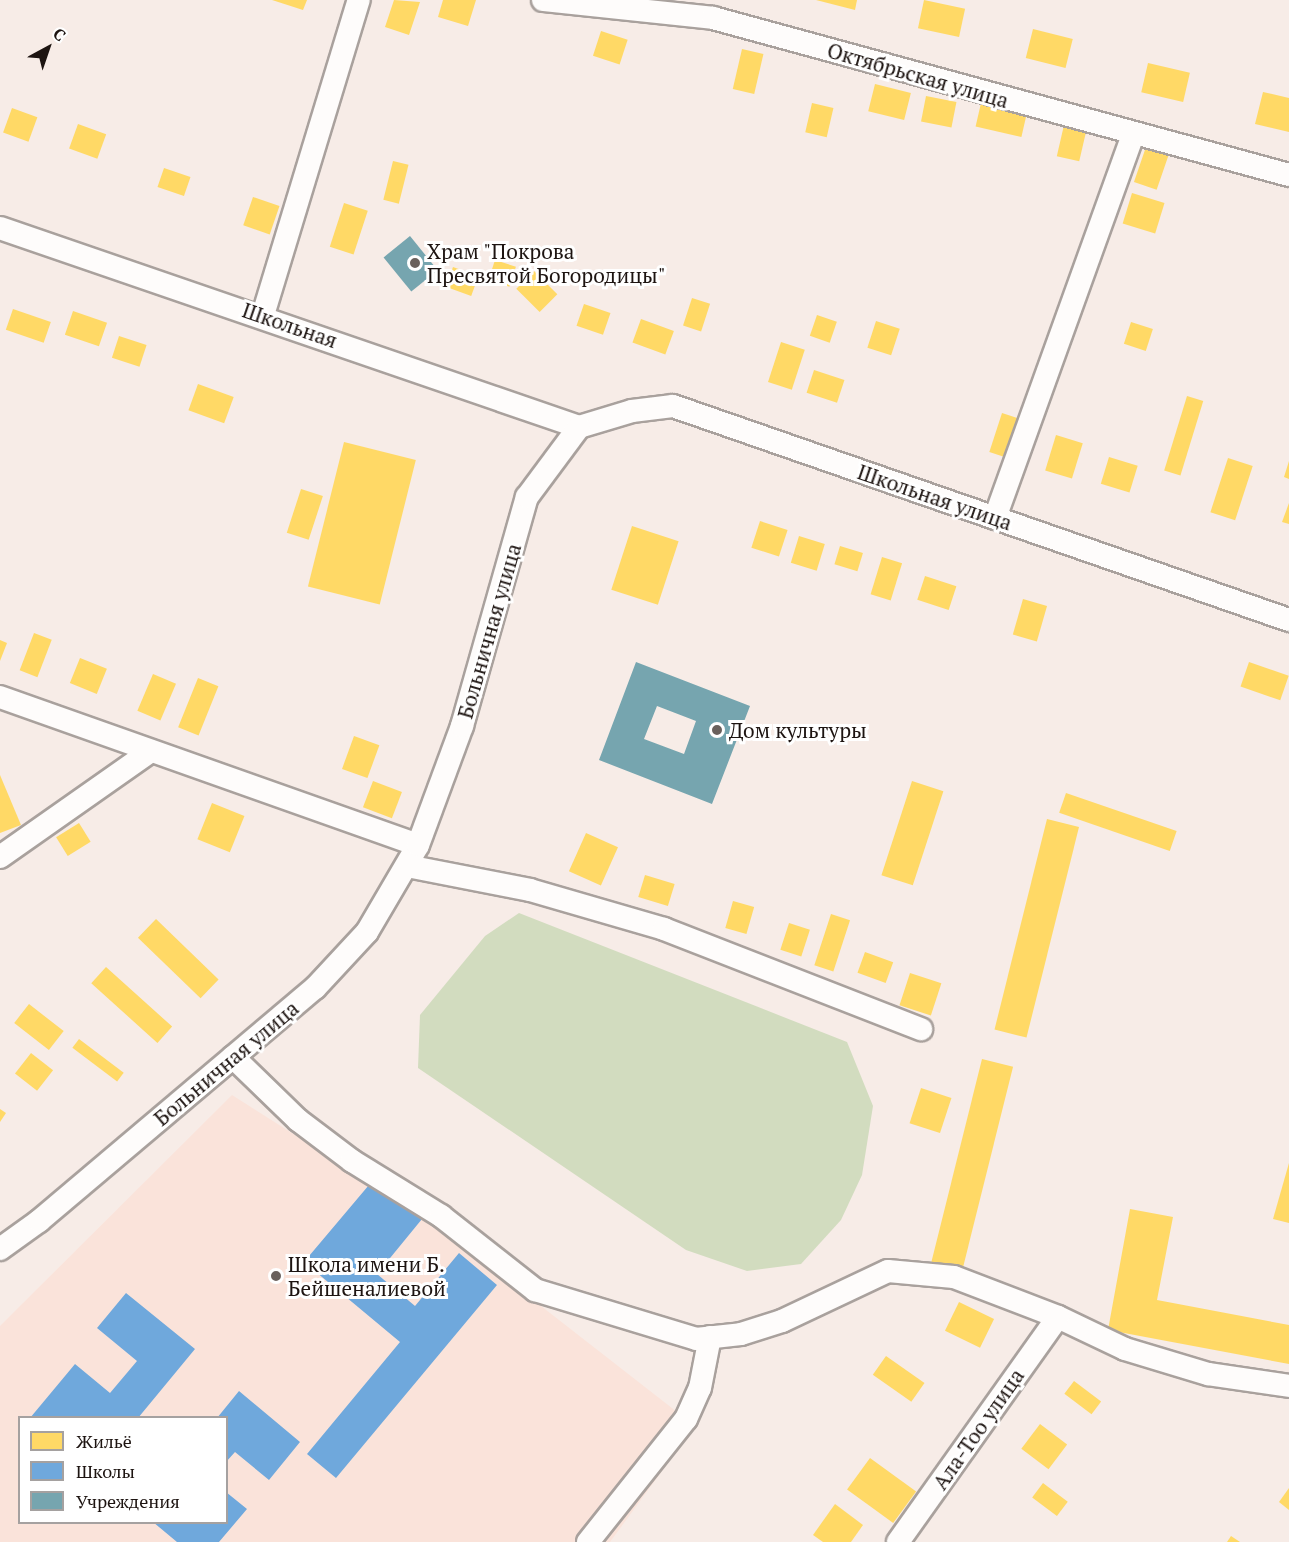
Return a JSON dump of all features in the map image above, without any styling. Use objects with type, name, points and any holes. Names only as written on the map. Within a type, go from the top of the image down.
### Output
[{"type":"street","points":[[262,315],[359,0]]},
{"type":"street","name":"Октябрьская улица","points":[[543,0],[713,18],[1134,135],[1289,175]]},
{"type":"street","points":[[995,518],[1134,135]]},
{"type":"street","name":"Школьная","points":[[0,228],[262,315],[579,427]]},
{"type":"street","name":"Школьная улица","points":[[579,427],[632,411],[673,406],[1289,620]]},
{"type":"street","name":"Больничная улица","points":[[0,1249],[315,988],[367,932],[418,845],[462,726],[527,497],[579,427]]},
{"type":"street","points":[[0,697],[418,845]]},
{"type":"street","points":[[0,857],[151,751]]},
{"type":"street","points":[[407,866],[530,890],[664,929],[921,1029]]},
{"type":"street","points":[[233,1057],[297,1120],[352,1161],[441,1216],[535,1290],[696,1339],[741,1334],[782,1321],[888,1270],[954,1277],[1058,1317],[1135,1352],[1208,1374],[1289,1386]]},
{"type":"street","name":"Ала-Тоо улица","points":[[898,1542],[1058,1317]]},
{"type":"street","points":[[588,1542],[686,1419],[700,1388],[710,1337]]},
{"type":"shaded area","name":"Школа имени Б. Бейшеналиевой","points":[[232,1095],[437,1225],[695,1426],[610,1542],[0,1542],[0,1326]]},
{"type":"green space","points":[[519,913],[847,1042],[873,1106],[862,1175],[841,1220],[801,1264],[747,1271],[686,1250],[418,1068],[420,1015],[485,936]]},
{"type":"building: Жильё","points":[[272,0],[307,0],[303,10]]},
{"type":"building: Жильё","points":[[394,0],[420,2],[409,35],[385,27]]},
{"type":"building: Жильё","points":[[443,0],[476,0],[468,26],[438,17]]},
{"type":"building: Жильё","points":[[816,0],[857,0],[855,10]]},
{"type":"building: Жильё","points":[[924,0],[965,9],[959,37],[918,28]]},
{"type":"building: Жильё","points":[[1033,29],[1073,39],[1066,68],[1026,58]]},
{"type":"building: Жильё","points":[[601,31],[628,40],[620,64],[593,56]]},
{"type":"building: Жильё","points":[[742,49],[763,54],[754,94],[733,89]]},
{"type":"building: Жильё","points":[[1148,63],[1190,73],[1183,102],[1141,92]]},
{"type":"building: Жильё","points":[[875,84],[911,93],[904,120],[868,111]]},
{"type":"building: Жильё","points":[[1263,92],[1289,98],[1289,132],[1255,124]]},
{"type":"building: Жильё","points":[[926,96],[956,102],[951,127],[921,122]]},
{"type":"building: Жильё","points":[[812,103],[833,108],[827,137],[805,132]]},
{"type":"building: Жильё","points":[[981,103],[1027,114],[1021,137],[976,126]]},
{"type":"building: Жильё","points":[[12,108],[37,117],[28,142],[3,132]]},
{"type":"building: Жильё","points":[[78,124],[106,134],[97,159],[69,148]]},
{"type":"building: Жильё","points":[[1064,125],[1086,130],[1079,161],[1057,156]]},
{"type":"building: Жильё","points":[[1146,147],[1169,155],[1157,190],[1134,182]]},
{"type":"building: Жильё","points":[[393,161],[409,165],[399,204],[383,200]]},
{"type":"building: Жильё","points":[[164,168],[190,177],[184,196],[157,187]]},
{"type":"building: Жильё","points":[[1132,193],[1165,203],[1155,234],[1123,224]]},
{"type":"building: Жильё","points":[[253,197],[279,206],[270,234],[243,225]]},
{"type":"building: Жильё","points":[[344,203],[368,211],[354,254],[330,247]]},
{"type":"building: Жильё","points":[[495,260],[516,267],[509,287],[489,280]]},
{"type":"building: Жильё","points":[[453,267],[478,276],[471,296],[446,287]]},
{"type":"building: Жильё","points":[[534,271],[557,294],[540,312],[516,289]]},
{"type":"building: Жильё","points":[[692,298],[710,304],[701,331],[683,326]]},
{"type":"building: Жильё","points":[[584,304],[610,313],[603,335],[577,326]]},
{"type":"building: Жильё","points":[[13,309],[51,322],[44,343],[6,330]]},
{"type":"building: Жильё","points":[[73,311],[107,323],[99,346],[65,335]]},
{"type":"building: Жильё","points":[[817,315],[837,322],[830,343],[810,336]]},
{"type":"building: Жильё","points":[[641,319],[674,331],[665,354],[632,342]]},
{"type":"building: Жильё","points":[[876,321],[900,329],[891,355],[867,348]]},
{"type":"building: Жильё","points":[[1131,322],[1153,329],[1146,351],[1124,344]]},
{"type":"building: Жильё","points":[[119,336],[147,345],[139,367],[112,358]]},
{"type":"building: Жильё","points":[[781,342],[805,350],[792,390],[768,382]]},
{"type":"building: Жильё","points":[[814,370],[844,380],[837,403],[807,393]]},
{"type":"building: Жильё","points":[[198,384],[234,397],[224,423],[188,410]]},
{"type":"building: Жильё","points":[[1187,396],[1203,401],[1180,476],[1164,471]]},
{"type":"building: Жильё","points":[[1002,413],[1021,419],[1008,458],[989,452]]},
{"type":"building: Жильё","points":[[1056,435],[1083,443],[1072,479],[1045,470]]},
{"type":"building: Жильё","points":[[344,442],[416,460],[380,604],[308,587]]},
{"type":"building: Жильё","points":[[1109,457],[1138,466],[1130,493],[1101,484]]},
{"type":"building: Жильё","points":[[1228,458],[1253,466],[1235,520],[1210,512]]},
{"type":"building: Жильё","points":[[1289,461],[1289,479],[1284,477]]},
{"type":"building: Жильё","points":[[301,489],[323,496],[309,540],[287,533]]},
{"type":"building: Жильё","points":[[1289,503],[1289,524],[1282,522]]},
{"type":"building: Жильё","points":[[760,521],[788,530],[779,557],[751,548]]},
{"type":"building: Жильё","points":[[632,526],[679,541],[658,605],[611,590]]},
{"type":"building: Жильё","points":[[799,536],[825,544],[817,571],[791,563]]},
{"type":"building: Жильё","points":[[840,546],[863,553],[857,571],[834,564]]},
{"type":"building: Жильё","points":[[882,557],[902,563],[891,600],[871,594]]},
{"type":"building: Жильё","points":[[925,576],[956,586],[949,610],[917,600]]},
{"type":"building: Жильё","points":[[1023,599],[1047,606],[1037,641],[1013,635]]},
{"type":"building: Жильё","points":[[34,633],[52,640],[37,677],[20,670]]},
{"type":"building: Жильё","points":[[0,640],[7,643],[0,661]]},
{"type":"building: Жильё","points":[[80,658],[107,669],[97,694],[70,683]]},
{"type":"building: Жильё","points":[[1249,662],[1289,676],[1280,700],[1241,687]]},
{"type":"building: Жильё","points":[[153,674],[176,684],[160,721],[137,711]]},
{"type":"building: Жильё","points":[[198,678],[218,686],[199,735],[178,727]]},
{"type":"building: Жильё","points":[[354,736],[379,745],[367,778],[342,769]]},
{"type":"building: Жильё","points":[[0,775],[21,825],[0,833]]},
{"type":"building: Жильё","points":[[373,781],[402,792],[392,818],[363,807]]},
{"type":"building: Жильё","points":[[912,781],[943,791],[913,885],[881,875]]},
{"type":"building: Жильё","points":[[1066,793],[1177,831],[1170,851],[1059,813]]},
{"type":"building: Жильё","points":[[212,803],[244,816],[230,852],[197,839]]},
{"type":"building: Жильё","points":[[1047,819],[1079,827],[1027,1038],[995,1030]]},
{"type":"building: Жильё","points":[[79,823],[91,842],[68,856],[56,837]]},
{"type":"building: Жильё","points":[[586,833],[618,847],[601,886],[569,871]]},
{"type":"building: Жильё","points":[[645,875],[675,884],[668,906],[638,897]]},
{"type":"building: Жильё","points":[[733,901],[754,907],[746,934],[725,928]]},
{"type":"building: Жильё","points":[[831,914],[850,920],[833,972],[814,965]]},
{"type":"building: Жильё","points":[[156,919],[219,979],[201,998],[138,938]]},
{"type":"building: Жильё","points":[[789,923],[810,930],[801,956],[780,950]]},
{"type":"building: Жильё","points":[[865,952],[893,962],[886,983],[857,973]]},
{"type":"building: Жильё","points":[[106,967],[172,1027],[157,1043],[91,983]]},
{"type":"building: Жильё","points":[[910,973],[941,983],[931,1016],[899,1005]]},
{"type":"building: Жильё","points":[[29,1004],[64,1031],[49,1050],[14,1023]]},
{"type":"building: Жильё","points":[[79,1039],[124,1073],[117,1081],[72,1048]]},
{"type":"building: Жильё","points":[[31,1053],[53,1070],[37,1091],[15,1073]]},
{"type":"building: Жильё","points":[[982,1059],[1013,1067],[962,1273],[930,1266]]},
{"type":"building: Жильё","points":[[921,1088],[951,1098],[940,1133],[910,1123]]},
{"type":"building: Жильё","points":[[0,1109],[6,1113],[0,1122]]},
{"type":"building: Жильё","points":[[1289,1163],[1289,1223],[1273,1219]]},
{"type":"building: Жильё","points":[[1130,1209],[1173,1217],[1157,1300],[1289,1325],[1289,1364],[1108,1330]]},
{"type":"building: Жильё","points":[[959,1302],[994,1319],[980,1348],[945,1331]]},
{"type":"building: Жильё","points":[[886,1356],[925,1383],[911,1402],[873,1375]]},
{"type":"building: Жильё","points":[[1074,1381],[1101,1401],[1092,1414],[1064,1394]]},
{"type":"building: Жильё","points":[[1040,1424],[1067,1444],[1048,1469],[1021,1449]]},
{"type":"building: Жильё","points":[[870,1458],[916,1492],[893,1523],[847,1490]]},
{"type":"building: Жильё","points":[[1043,1483],[1068,1502],[1057,1516],[1032,1497]]},
{"type":"building: Жильё","points":[[1289,1488],[1289,1510],[1279,1502]]},
{"type":"building: Жильё","points":[[835,1504],[863,1525],[851,1542],[823,1542],[813,1535]]},
{"type":"building: Жильё","points":[[1231,1536],[1240,1542],[1227,1542]]},
{"type":"building: Школы","points":[[374,1179],[422,1219],[377,1274],[415,1306],[459,1253],[497,1285],[336,1478],[307,1454],[400,1342],[304,1262]]},
{"type":"building: Школы","points":[[126,1293],[195,1349],[140,1416],[32,1416],[75,1364],[110,1393],[137,1361],[97,1328]]},
{"type":"building: Школы","points":[[239,1391],[300,1442],[269,1480],[235,1452],[228,1460],[228,1416],[219,1416]]},
{"type":"building: Школы","points":[[228,1494],[247,1509],[219,1542],[177,1542],[155,1524],[228,1524]]},
{"type":"building: Учреждения","points":[[410,236],[438,270],[411,292],[384,257]]},
{"type":"building: Учреждения","name":"Дом культуры","points":[[636,662],[750,706],[712,804],[599,760]],"holes":[[[657,706],[696,721],[684,754],[644,739]]]},
{"type":"place","name":"Храм \"Покрова Пресвятой Богородицы\"","points":[[415,263]]},
{"type":"place","name":"Дом культуры","points":[[717,730]]},
{"type":"place","name":"Школа имени Б. Бейшеналиевой","points":[[276,1276]]}]
